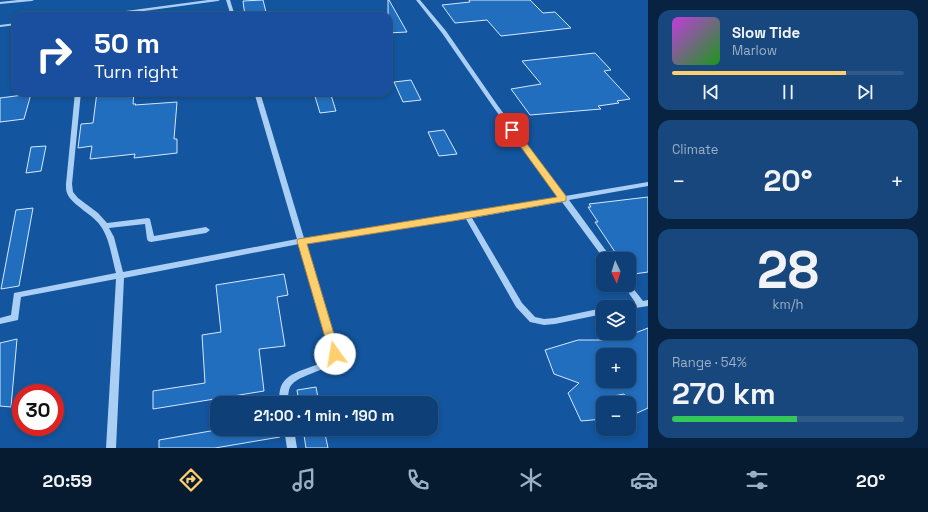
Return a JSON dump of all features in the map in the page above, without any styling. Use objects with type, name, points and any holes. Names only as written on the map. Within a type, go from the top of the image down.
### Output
[{"type":"street","points":[[0,3],[32,0]]},
{"type":"street","points":[[126,12],[218,0]]},
{"type":"street","points":[[228,0],[232,12]]},
{"type":"street","points":[[418,0],[444,32],[603,252]]},
{"type":"street","points":[[0,26],[12,24]]},
{"type":"street","points":[[78,96],[69,184],[70,194],[96,215],[105,226],[110,237],[120,275],[110,448]]},
{"type":"street","points":[[258,96],[335,354],[326,364],[291,378],[284,387],[284,396]]},
{"type":"street","points":[[0,321],[15,318],[17,294],[301,241],[468,216],[648,184]]},
{"type":"street","points":[[468,216],[519,305],[534,320],[544,322],[555,321],[596,312]]},
{"type":"street","points":[[105,226],[148,222],[151,239],[206,230]]},
{"type":"street","points":[[635,292],[645,303]]},
{"type":"street","points":[[290,436],[292,448]]},
{"type":"building","points":[[263,0],[266,12],[244,12],[243,1]]},
{"type":"building","points":[[389,0],[407,32],[392,33],[392,12],[388,12]]},
{"type":"building","points":[[469,0],[530,0],[543,13],[555,12],[571,28],[501,36],[487,20],[455,23],[442,5],[470,2]]},
{"type":"building","points":[[595,53],[611,70],[604,71],[630,99],[617,101],[619,103],[598,106],[601,109],[530,115],[511,89],[541,84],[522,61]]},
{"type":"building","points":[[411,80],[421,100],[403,102],[394,82]]},
{"type":"building","points":[[30,96],[24,119],[0,122],[0,98]]},
{"type":"building","points":[[96,96],[134,96],[133,104],[136,104],[135,105],[177,102],[174,139],[177,139],[177,153],[134,158],[135,154],[90,159],[92,146],[78,148],[81,124],[93,123]]},
{"type":"building","points":[[315,96],[331,96],[336,111],[320,113]]},
{"type":"building","points":[[444,130],[457,154],[439,156],[428,132]]},
{"type":"building","points":[[46,146],[41,171],[26,173],[31,147]]},
{"type":"building","points":[[648,197],[648,272],[636,274],[636,252],[615,252],[595,222],[598,222],[588,207],[591,207],[589,204]]},
{"type":"building","points":[[33,208],[19,286],[1,289],[16,210]]},
{"type":"building","points":[[284,274],[288,295],[277,297],[285,346],[259,349],[264,391],[233,396],[210,396],[210,400],[153,409],[153,391],[205,383],[202,335],[221,332],[216,285]]},
{"type":"building","points":[[648,328],[648,408],[636,414],[636,396],[625,396],[624,394],[614,396],[596,396],[596,420],[581,421],[568,393],[579,383],[554,374],[545,350],[578,340],[636,340],[636,333]]},
{"type":"building","points":[[17,339],[11,407],[0,406],[0,343]]},
{"type":"building","points":[[316,387],[318,396],[298,396],[297,390]]},
{"type":"building","points":[[210,431],[210,436],[280,437],[215,448],[159,448],[159,440]]},
{"type":"building","points":[[304,436],[325,436],[328,448],[306,448]]},
{"type":"route","points":[[335,354],[301,241],[453,218],[563,198],[512,130]]}]
